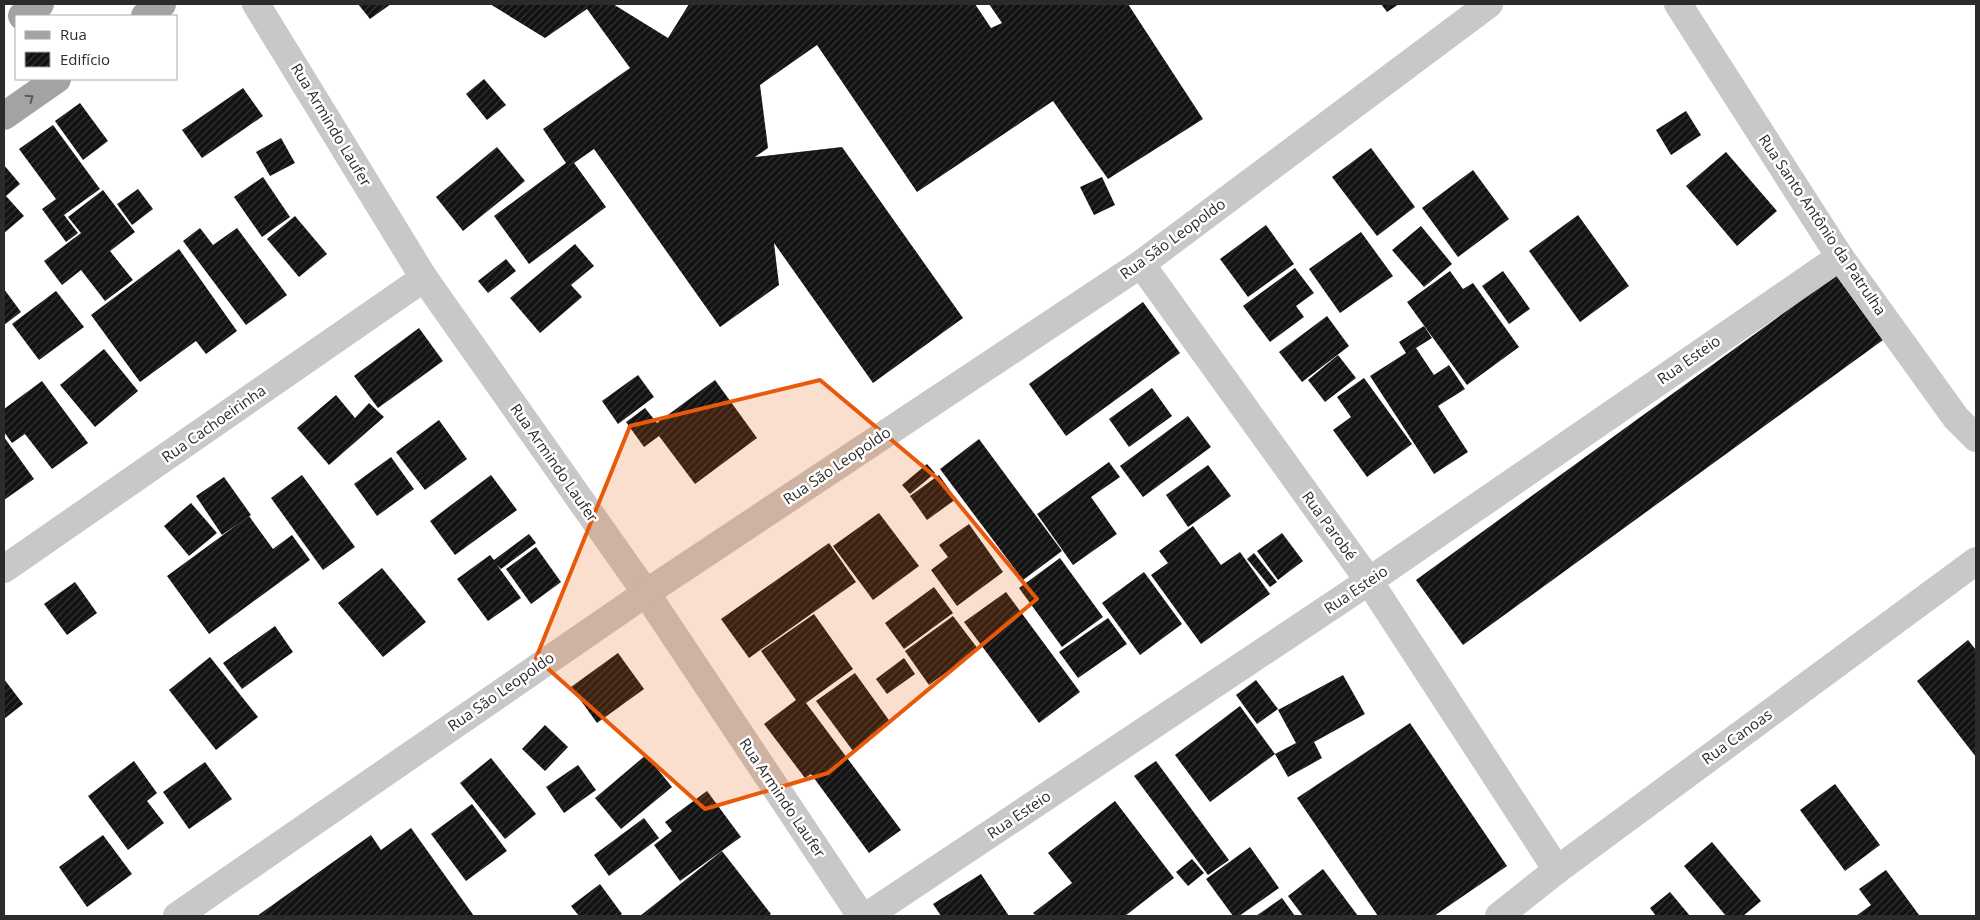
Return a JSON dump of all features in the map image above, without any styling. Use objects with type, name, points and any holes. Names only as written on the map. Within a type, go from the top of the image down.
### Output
[{"type":"main road","points":[[24,15],[40,4]]},
{"type":"main road","points":[[146,15],[162,4]]},
{"type":"main road","points":[[4,29],[15,21]]},
{"type":"main road","points":[[4,116],[56,80]]},
{"type":"street","name":"Rua Armindo Laufer","points":[[256,4],[424,278],[646,593],[861,916]]},
{"type":"street","name":"Rua São Leopoldo","points":[[177,916],[646,593],[1141,264],[1489,4]]},
{"type":"street","name":"Rua Santo Antônio da Patrulha","points":[[1678,4],[1840,257],[1956,418],[1976,438]]},
{"type":"street","name":"Rua Esteio","points":[[867,916],[1369,581],[1840,257]]},
{"type":"street","name":"Rua Parobé","points":[[1141,264],[1369,581],[1557,870]]},
{"type":"street","name":"Rua Cachoeirinha","points":[[4,570],[424,278]]},
{"type":"street","name":"Rua Canoas","points":[[1499,916],[1557,870],[1976,561]]},
{"type":"highlighted area","points":[[820,380],[938,479],[1037,599],[828,773],[705,809],[536,658],[630,426]]},
{"type":"building","points":[[358,4],[391,4],[370,19]]},
{"type":"building","points":[[490,4],[613,4],[668,38],[689,4],[975,4],[991,28],[1002,23],[989,4],[1128,4],[1203,119],[1108,179],[1053,101],[917,192],[817,45],[760,85],[768,148],[755,157],[842,147],[963,318],[873,383],[774,243],[779,285],[720,327],[594,149],[574,163],[606,207],[529,264],[494,216],[566,163],[543,129],[630,68],[587,9],[545,38]]},
{"type":"building","points":[[1381,4],[1399,4],[1387,12]]},
{"type":"building","points":[[484,79],[506,105],[487,120],[466,94]]},
{"type":"building","points":[[243,88],[263,116],[202,158],[182,130]]},
{"type":"building","points":[[80,103],[108,141],[83,160],[55,121]]},
{"type":"building","points":[[1686,111],[1701,135],[1671,155],[1656,130]]},
{"type":"building","points":[[53,125],[100,189],[64,215],[78,233],[66,242],[42,209],[56,199],[19,149]]},
{"type":"building","points":[[281,138],[295,163],[270,176],[256,152]]},
{"type":"building","points":[[497,147],[525,181],[463,231],[436,197]]},
{"type":"building","points":[[1371,148],[1415,207],[1377,236],[1332,177]]},
{"type":"building","points":[[1726,152],[1777,211],[1737,246],[1686,186]]},
{"type":"building","points":[[4,165],[20,184],[6,196],[24,216],[4,233]]},
{"type":"building","points":[[1473,170],[1509,219],[1458,257],[1422,208]]},
{"type":"building","points":[[263,177],[290,217],[262,237],[234,197]]},
{"type":"building","points":[[1102,177],[1115,205],[1094,215],[1080,187]]},
{"type":"building","points":[[138,189],[153,209],[132,225],[117,204]]},
{"type":"building","points":[[103,190],[135,232],[110,251],[133,280],[105,301],[81,270],[62,285],[44,261],[81,233],[68,217]]},
{"type":"building","points":[[1578,215],[1629,286],[1580,322],[1529,251]]},
{"type":"building","points":[[295,216],[327,254],[299,277],[267,239]]},
{"type":"building","points":[[1266,225],[1294,264],[1248,297],[1220,259]]},
{"type":"building","points":[[1421,226],[1452,264],[1424,287],[1392,250]]},
{"type":"building","points":[[200,228],[213,245],[237,228],[287,295],[246,325],[183,241]]},
{"type":"building","points":[[1361,232],[1393,276],[1340,313],[1309,269]]},
{"type":"building","points":[[575,244],[594,266],[571,285],[582,297],[540,333],[510,298]]},
{"type":"building","points":[[179,249],[237,331],[206,354],[196,341],[140,382],[91,315]]},
{"type":"building","points":[[506,259],[516,271],[488,293],[478,281]]},
{"type":"building","points":[[1295,268],[1314,293],[1296,306],[1304,317],[1270,342],[1243,306]]},
{"type":"building","points":[[1450,271],[1463,289],[1473,283],[1519,347],[1467,385],[1407,302]]},
{"type":"building","points":[[1503,271],[1530,309],[1509,324],[1482,286]]},
{"type":"building","points":[[1836,275],[1883,340],[1463,645],[1416,580]]},
{"type":"building","points":[[4,289],[21,312],[4,325]]},
{"type":"building","points":[[56,291],[84,327],[39,360],[12,324]]},
{"type":"building","points":[[1143,302],[1180,353],[1066,436],[1029,384]]},
{"type":"building","points":[[1327,316],[1349,346],[1302,382],[1279,352]]},
{"type":"building","points":[[1424,326],[1432,338],[1416,348],[1434,375],[1449,365],[1465,389],[1438,406],[1468,452],[1434,474],[1370,376],[1406,353],[1399,342]]},
{"type":"building","points":[[419,328],[443,361],[378,408],[354,376]]},
{"type":"building","points":[[104,349],[138,391],[95,427],[60,385]]},
{"type":"building","points":[[1338,355],[1356,378],[1325,402],[1308,380]]},
{"type":"building","points":[[638,375],[654,397],[618,424],[602,401]]},
{"type":"building","points":[[1364,378],[1412,444],[1367,477],[1333,430],[1351,417],[1337,397]]},
{"type":"building","points":[[715,380],[757,438],[695,484],[659,436],[644,447],[626,422],[645,408],[657,423]]},
{"type":"building","points":[[42,381],[88,443],[52,469],[25,434],[12,443],[4,432],[4,409]]},
{"type":"building","points":[[1152,388],[1172,416],[1129,447],[1109,419]]},
{"type":"building","points":[[336,395],[355,418],[369,403],[384,417],[329,465],[297,428]]},
{"type":"building","points":[[1188,416],[1211,447],[1143,497],[1120,466]]},
{"type":"building","points":[[439,420],[467,459],[425,490],[396,452]]},
{"type":"building","points":[[4,437],[34,479],[4,500]]},
{"type":"building","points":[[979,439],[1062,551],[1023,580],[940,469]]},
{"type":"building","points":[[391,457],[414,489],[377,516],[354,484]]},
{"type":"building","points":[[1109,462],[1120,477],[1091,497],[1117,534],[1073,565],[1037,514]]},
{"type":"building","points":[[927,464],[935,473],[910,494],[902,485]]},
{"type":"building","points":[[1208,465],[1231,496],[1188,527],[1166,495]]},
{"type":"building","points":[[302,475],[355,547],[323,570],[271,498]]},
{"type":"building","points":[[491,475],[517,510],[455,555],[430,521]]},
{"type":"building","points":[[939,475],[956,499],[927,520],[910,496]]},
{"type":"building","points":[[224,477],[251,515],[222,535],[196,496]]},
{"type":"building","points":[[191,503],[217,533],[189,556],[164,526]]},
{"type":"building","points":[[879,513],[919,566],[873,600],[833,546]]},
{"type":"building","points":[[249,516],[273,549],[292,535],[310,560],[209,634],[167,576]]},
{"type":"building","points":[[969,524],[1003,572],[957,606],[931,570],[948,557],[939,545]]},
{"type":"building","points":[[1193,526],[1221,565],[1240,552],[1270,594],[1201,644],[1151,575],[1168,563],[1159,551]]},
{"type":"building","points":[[1282,533],[1303,561],[1278,580],[1257,551]]},
{"type":"building","points":[[529,534],[536,543],[501,569],[497,565],[521,598],[488,621],[457,579],[490,555],[494,560]]},
{"type":"building","points":[[829,543],[856,582],[749,658],[721,619]]},
{"type":"building","points":[[536,547],[561,582],[531,604],[506,569]]},
{"type":"building","points":[[1254,553],[1277,582],[1270,587],[1247,559]]},
{"type":"building","points":[[1060,558],[1103,617],[1062,647],[1019,588]]},
{"type":"building","points":[[382,568],[426,622],[383,657],[338,603]]},
{"type":"building","points":[[1144,572],[1182,624],[1140,655],[1102,603]]},
{"type":"building","points":[[75,582],[97,613],[67,635],[44,604]]},
{"type":"building","points":[[934,587],[953,613],[904,649],[885,623]]},
{"type":"building","points":[[1006,592],[1080,692],[1039,723],[964,622]]},
{"type":"building","points":[[814,614],[853,669],[806,703],[901,830],[869,853],[811,774],[805,778],[764,724],[796,700],[761,651]]},
{"type":"building","points":[[953,616],[978,649],[929,685],[905,651]]},
{"type":"building","points":[[1108,618],[1127,644],[1078,678],[1059,652]]},
{"type":"building","points":[[275,626],[293,652],[242,689],[223,663]]},
{"type":"building","points":[[1968,640],[1976,650],[1976,757],[1917,681]]},
{"type":"building","points":[[618,653],[644,689],[597,723],[571,687]]},
{"type":"building","points":[[210,657],[258,717],[216,750],[169,690]]},
{"type":"building","points":[[904,658],[915,674],[887,694],[876,679]]},
{"type":"building","points":[[855,673],[891,723],[853,751],[816,701]]},
{"type":"building","points":[[1343,675],[1365,714],[1314,742],[1322,758],[1288,777],[1275,754],[1296,743],[1278,710]]},
{"type":"building","points":[[4,679],[23,704],[4,719]]},
{"type":"building","points":[[1256,680],[1278,709],[1257,724],[1236,695]]},
{"type":"building","points":[[1240,706],[1275,754],[1210,802],[1175,755]]},
{"type":"building","points":[[1410,723],[1507,866],[1434,916],[1378,916],[1297,798]]},
{"type":"building","points":[[545,725],[568,747],[545,771],[522,749]]},
{"type":"building","points":[[646,755],[672,787],[621,829],[595,798]]},
{"type":"building","points":[[491,758],[536,814],[505,839],[460,783]]},
{"type":"building","points":[[134,761],[157,793],[147,801],[164,823],[128,850],[88,796]]},
{"type":"building","points":[[1156,761],[1229,860],[1208,875],[1134,776]]},
{"type":"building","points":[[205,762],[232,799],[189,829],[163,792]]},
{"type":"building","points":[[578,765],[596,790],[564,813],[546,787]]},
{"type":"building","points":[[1835,784],[1880,845],[1845,871],[1800,810]]},
{"type":"building","points":[[707,791],[741,837],[680,881],[654,845],[672,831],[665,822]]},
{"type":"building","points":[[1115,801],[1174,878],[1125,916],[1036,916],[1033,913],[1072,883],[1048,853]]},
{"type":"building","points":[[472,804],[507,851],[466,881],[431,834]]},
{"type":"building","points":[[644,818],[659,838],[609,876],[594,855]]},
{"type":"building","points":[[411,828],[474,916],[257,916],[371,835],[381,850]]},
{"type":"building","points":[[103,835],[132,874],[87,907],[59,867]]},
{"type":"building","points":[[1712,842],[1761,901],[1743,916],[1726,916],[1684,866]]},
{"type":"building","points":[[1250,847],[1279,888],[1239,916],[1233,916],[1206,879]]},
{"type":"building","points":[[722,851],[771,914],[768,916],[640,916]]},
{"type":"building","points":[[1192,859],[1204,873],[1188,886],[1176,872]]},
{"type":"building","points":[[1323,869],[1358,916],[1303,916],[1288,896]]},
{"type":"building","points":[[1886,870],[1918,916],[1856,916],[1871,905],[1859,889]]},
{"type":"building","points":[[981,874],[1009,916],[941,916],[933,904]]},
{"type":"building","points":[[600,884],[622,914],[619,916],[579,916],[571,906]]},
{"type":"building","points":[[1670,892],[1690,916],[1656,916],[1650,908]]},
{"type":"building","points":[[1282,898],[1295,916],[1256,916]]}]
